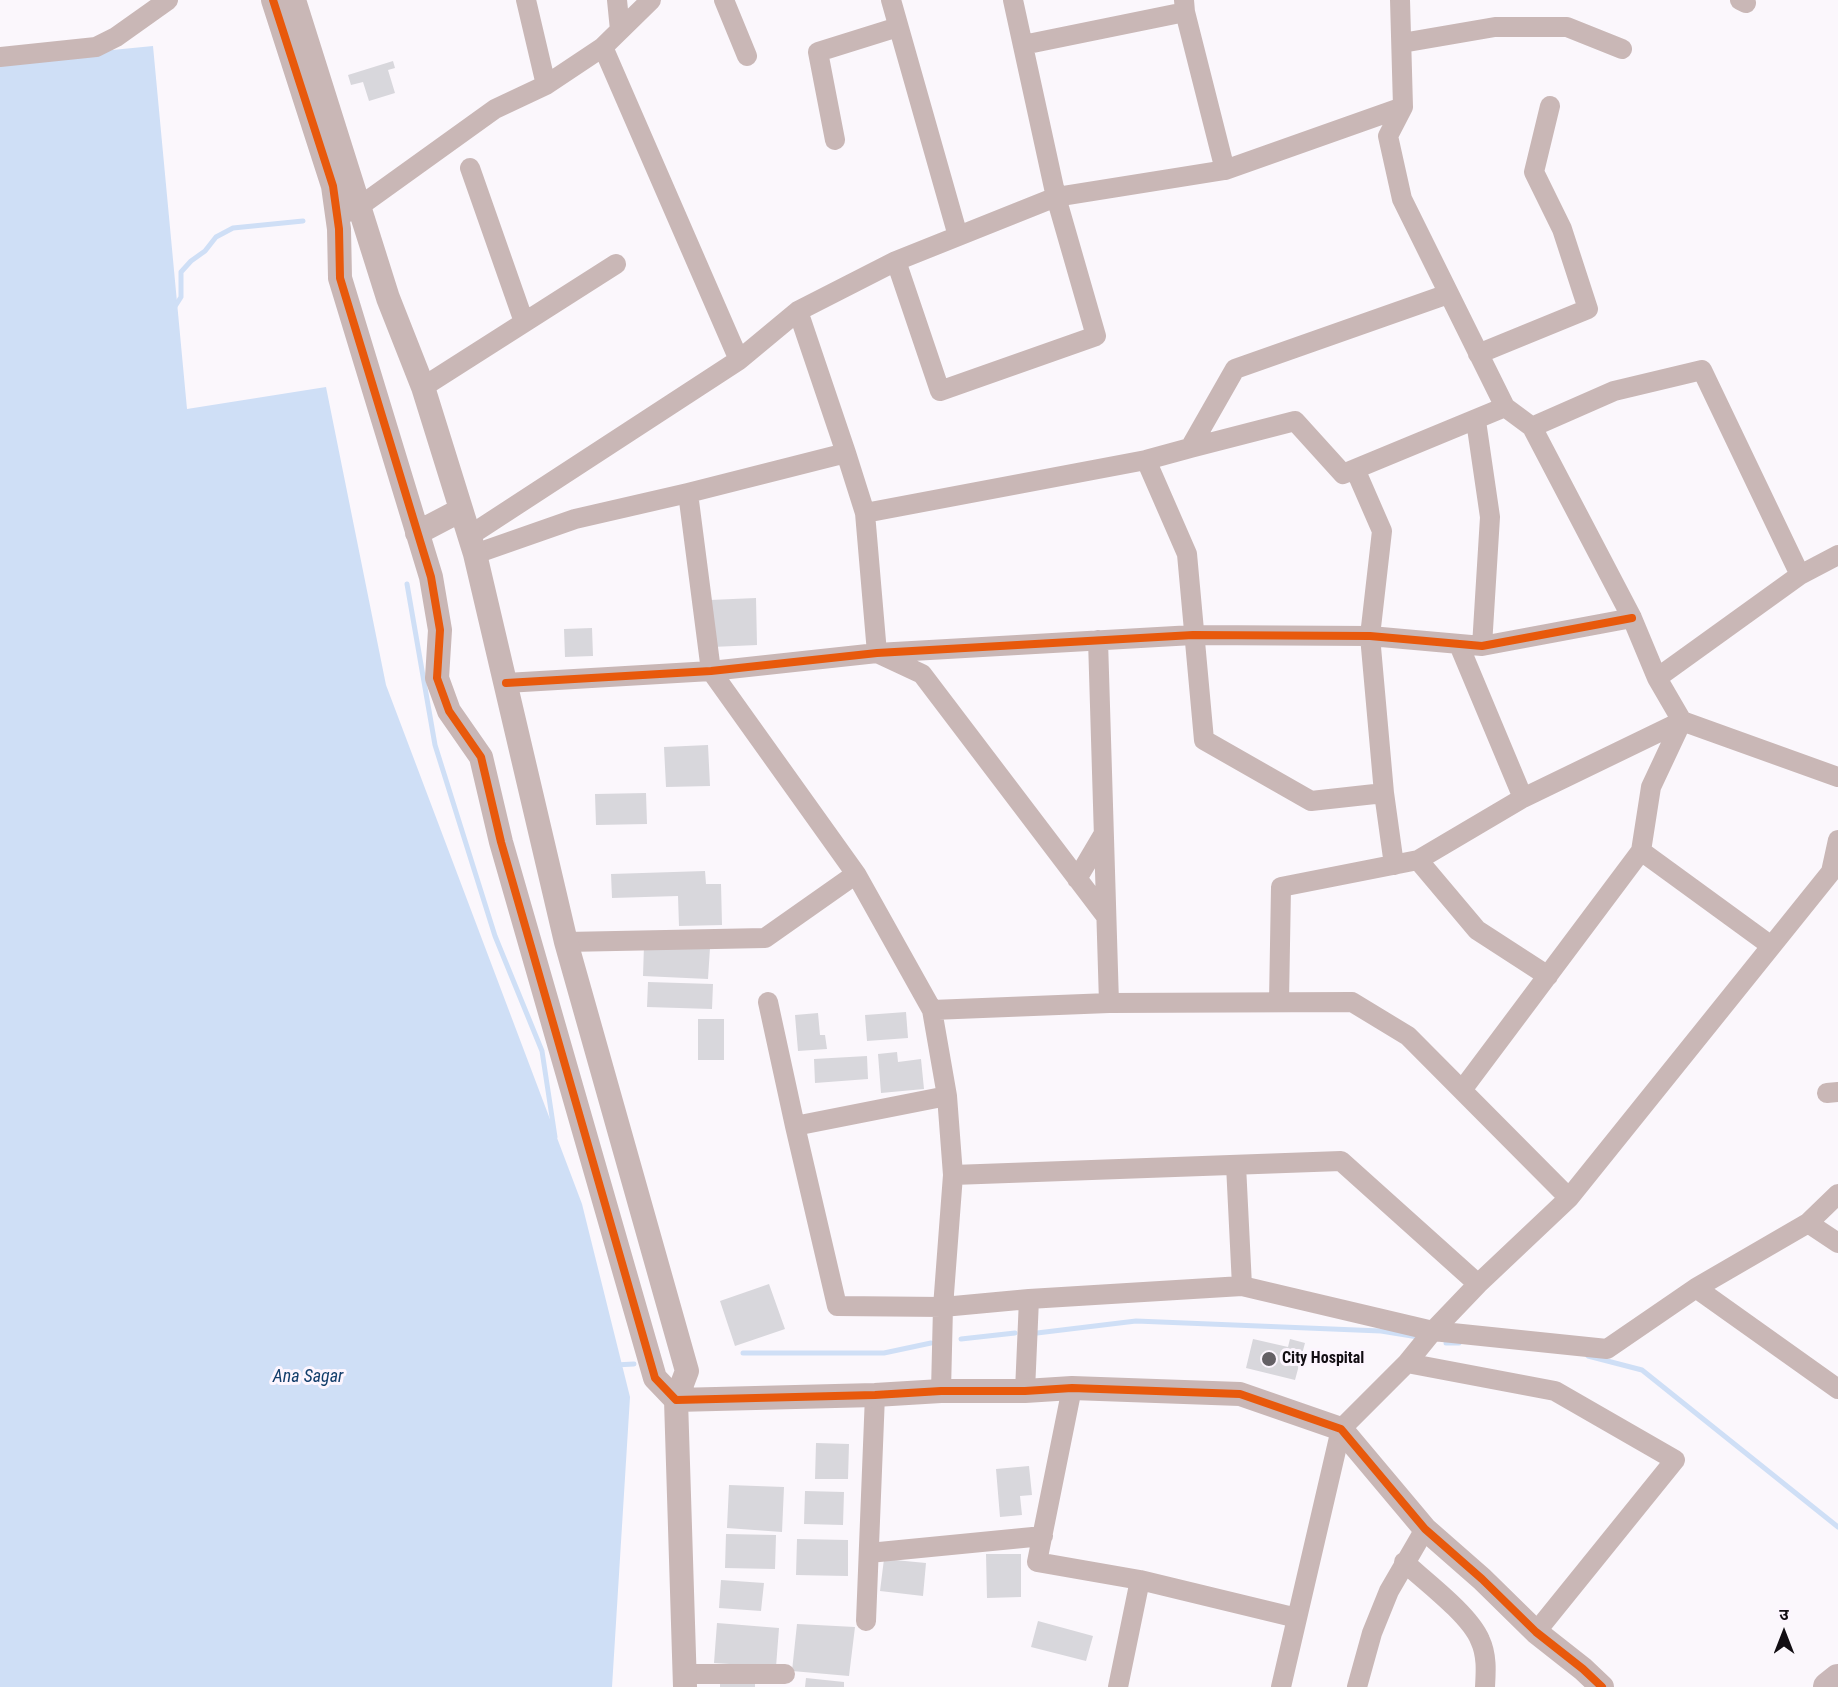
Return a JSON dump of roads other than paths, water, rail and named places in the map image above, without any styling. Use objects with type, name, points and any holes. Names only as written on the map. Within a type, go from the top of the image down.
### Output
[{"type":"main road","points":[[1828,1687],[1838,1679]]},
{"type":"street","points":[[0,57],[96,47],[116,37],[168,0]]},
{"type":"street","points":[[273,0],[333,186],[338,217],[340,278],[431,577],[440,630],[437,678],[449,711],[481,757],[501,842],[655,1378],[676,1400],[1072,1389],[1240,1394],[1341,1429],[1425,1529],[1536,1632],[1602,1687]]},
{"type":"street","points":[[294,0],[388,298],[423,387],[472,545],[566,942],[687,1371],[676,1400],[686,1681],[785,1674]]},
{"type":"street","points":[[526,0],[546,85]]},
{"type":"street","points":[[617,0],[620,30]]},
{"type":"street","points":[[338,217],[360,206],[495,109],[546,85],[603,47],[651,0]]},
{"type":"street","points":[[724,0],[747,56]]},
{"type":"street","points":[[891,0],[958,236]]},
{"type":"street","points":[[896,261],[940,390],[1096,336],[1056,197],[1013,0]]},
{"type":"street","points":[[1388,136],[1403,107],[1400,0]]},
{"type":"street","points":[[1023,45],[1184,6],[1225,170]]},
{"type":"street","points":[[835,140],[818,52],[898,27]]},
{"type":"street","points":[[1401,43],[1495,27],[1567,27],[1622,49]]},
{"type":"street","points":[[603,47],[739,360]]},
{"type":"street","points":[[1478,354],[1588,309],[1562,229],[1534,172],[1550,106]]},
{"type":"street","points":[[472,545],[739,360],[798,311],[896,261],[1056,197],[1225,170],[1403,107]]},
{"type":"street","points":[[1373,118],[1388,136],[1402,199],[1505,407],[1532,427],[1632,618],[1657,678],[1682,721],[1838,777]]},
{"type":"street","points":[[470,168],[524,322]]},
{"type":"street","points":[[423,387],[616,264]]},
{"type":"street","points":[[1190,448],[1235,369],[1449,294]]},
{"type":"street","points":[[798,311],[864,513],[877,653]]},
{"type":"street","points":[[1532,427],[1614,391],[1702,370],[1800,575]]},
{"type":"street","points":[[864,513],[1146,460],[1295,421],[1343,474],[1476,421],[1505,407]]},
{"type":"street","points":[[1476,421],[1490,517],[1482,646]]},
{"type":"street","points":[[472,545],[846,453]]},
{"type":"street","points":[[1146,460],[1187,554],[1204,740],[1311,801],[1384,793]]},
{"type":"street","points":[[1355,469],[1382,531],[1370,636],[1384,793],[1394,865]]},
{"type":"street","points":[[688,493],[711,671],[856,874],[932,1010],[947,1096],[953,1175],[943,1307],[941,1391]]},
{"type":"street","points":[[417,532],[461,510]]},
{"type":"street","points":[[1657,678],[1800,575],[1838,555]]},
{"type":"street","points":[[506,683],[711,671],[877,653],[1193,635],[1370,636],[1482,646],[1632,618]]},
{"type":"street","points":[[1098,640],[1109,1003]]},
{"type":"street","points":[[1459,645],[1523,798]]},
{"type":"street","points":[[877,653],[922,674],[1105,915]]},
{"type":"street","points":[[1279,1002],[1281,887],[1418,860],[1523,798],[1682,721]]},
{"type":"street","points":[[1462,1090],[1641,851],[1651,787],[1682,721]]},
{"type":"street","points":[[1077,879],[1103,835]]},
{"type":"street","points":[[1281,1687],[1341,1429],[1407,1364],[1433,1331],[1478,1284],[1569,1198],[1770,945],[1831,872],[1838,840]]},
{"type":"street","points":[[1641,851],[1770,945]]},
{"type":"street","points":[[1418,860],[1478,930],[1548,976]]},
{"type":"street","points":[[566,942],[765,938],[856,874]]},
{"type":"street","points":[[768,1002],[837,1306],[943,1307],[1029,1299],[1242,1286],[1433,1331],[1607,1349],[1695,1288],[1808,1223],[1838,1194]]},
{"type":"street","points":[[932,1010],[1109,1003],[1352,1002],[1408,1036],[1569,1198]]},
{"type":"street","points":[[795,1126],[947,1096]]},
{"type":"street","points":[[953,1175],[1341,1161],[1478,1284]]},
{"type":"street","points":[[1236,1165],[1242,1286]]},
{"type":"street","points":[[1808,1223],[1838,1243]]},
{"type":"street","points":[[1695,1288],[1838,1389]]},
{"type":"street","points":[[1025,1391],[1029,1299]]},
{"type":"street","points":[[645,1343],[678,1339]]},
{"type":"street","points":[[1407,1364],[1555,1391],[1675,1460],[1536,1632]]},
{"type":"street","points":[[1037,1562],[1072,1389]]},
{"type":"street","points":[[866,1621],[875,1395]]},
{"type":"street","points":[[1357,1687],[1372,1633],[1389,1591],[1425,1529]]},
{"type":"street","points":[[869,1553],[1043,1536]]},
{"type":"street","points":[[1019,1538],[1037,1562],[1140,1580],[1297,1618]]},
{"type":"street","points":[[1404,1562],[1467,1620],[1480,1638],[1486,1657],[1485,1687]]},
{"type":"street","points":[[1118,1687],[1140,1580]]},
{"type":"water","name":"Ana Sagar","points":[[153,46],[187,409],[326,387],[386,685],[582,1204],[630,1397],[612,1687],[0,1687],[0,61]]},
{"type":"waterway","points":[[174,308],[181,297],[181,272],[205,251],[216,237],[233,228],[303,221]]},
{"type":"waterway","points":[[407,584],[435,745],[495,936],[542,1051],[555,1137]]},
{"type":"waterway","points":[[1037,1333],[1136,1321],[1381,1331],[1418,1337]]},
{"type":"waterway","points":[[961,1339],[1015,1333]]},
{"type":"waterway","points":[[743,1353],[884,1353],[931,1343]]},
{"type":"waterway","points":[[1446,1343],[1459,1343]]},
{"type":"waterway","points":[[1588,1356],[1642,1370],[1838,1527]]},
{"type":"waterway","points":[[615,1365],[634,1364]]},
{"type":"place","name":"City Hospital","points":[[1269,1359]]}]
